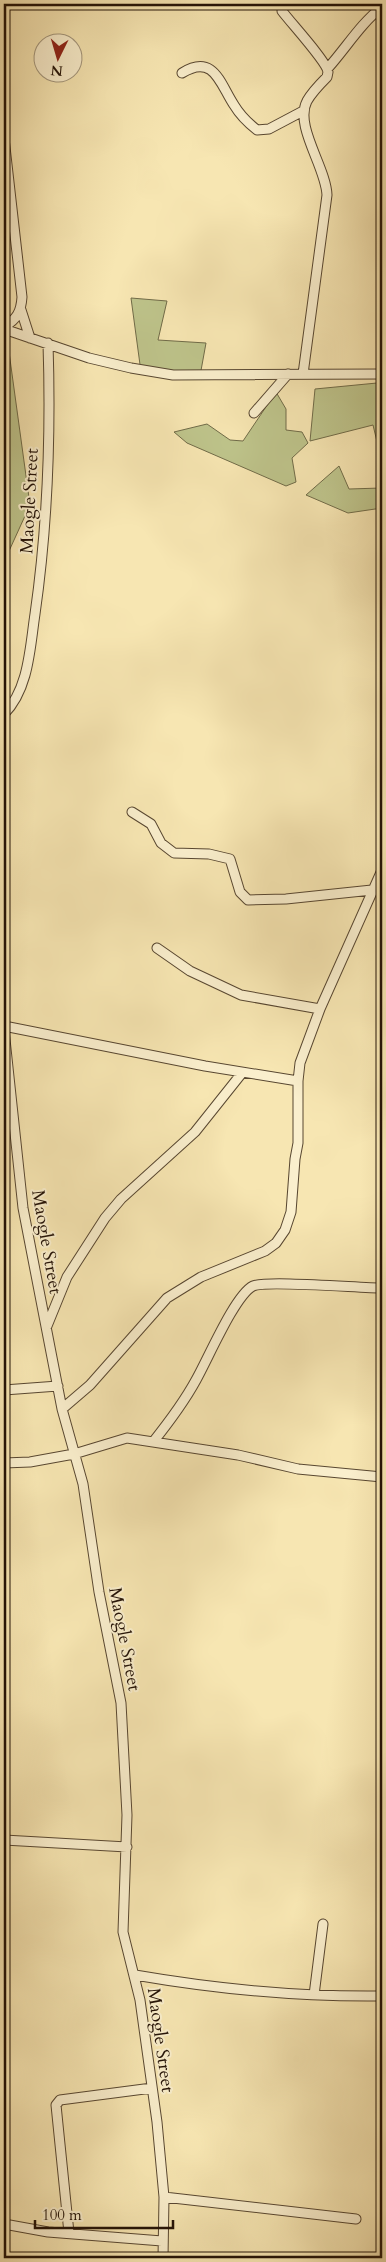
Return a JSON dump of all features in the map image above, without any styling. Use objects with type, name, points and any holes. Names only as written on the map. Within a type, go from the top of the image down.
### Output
[{"type":"street","points":[[303,374],[327,195],[327,182],[312,148],[303,111],[307,101],[327,77],[328,68],[349,45],[370,16],[382,7]]},
{"type":"street","points":[[282,11],[328,68]]},
{"type":"street","points":[[182,73],[199,67],[213,71],[223,83],[241,115],[257,130],[269,129],[303,111]]},
{"type":"street","points":[[4,138],[22,290],[21,310],[30,338]]},
{"type":"street","points":[[4,328],[17,318],[21,310]]},
{"type":"street","points":[[4,328],[30,338],[122,366],[173,375],[382,374]]},
{"type":"street","name":"Maogle Street","points":[[4,714],[10,708],[19,692],[28,662],[42,561],[50,457],[48,343]]},
{"type":"street","points":[[254,413],[288,374]]},
{"type":"street","points":[[132,812],[151,824],[161,843],[174,853],[209,854],[230,858],[240,892],[248,900],[286,899],[372,890]]},
{"type":"street","points":[[62,1409],[90,1385],[167,1298],[201,1277],[265,1251],[276,1243],[285,1230],[291,1212],[298,1143],[298,1081],[305,1047],[382,870]]},
{"type":"street","points":[[157,948],[190,971],[241,995],[320,1009]]},
{"type":"street","points":[[4,1028],[242,1073],[298,1081]]},
{"type":"street","name":"Maogle Street","points":[[4,1028],[23,1208],[62,1409],[83,1484],[99,1592],[121,1703],[124,1738],[127,1847],[123,1932],[135,1975],[152,2088],[164,2197],[163,2258]]},
{"type":"street","points":[[47,1326],[67,1277],[105,1218],[127,1193],[196,1132],[242,1073]]},
{"type":"street","points":[[154,1442],[196,1380],[228,1320],[248,1290],[254,1286],[269,1284],[382,1288]]},
{"type":"street","points":[[4,1390],[58,1386]]},
{"type":"street","points":[[4,1463],[74,1454],[117,1439],[127,1438],[238,1455],[298,1469],[382,1478]]},
{"type":"street","points":[[4,1840],[127,1847]]},
{"type":"street","points":[[314,1994],[323,1924]]},
{"type":"street","points":[[135,1975],[174,1982],[314,1994],[382,1996]]},
{"type":"street","points":[[69,2233],[56,2105],[60,2100],[152,2088]]},
{"type":"street","points":[[164,2197],[356,2219]]},
{"type":"street","points":[[4,2224],[69,2233],[162,2241]]},
{"type":"green space","points":[[131,298],[167,301],[158,340],[206,343],[200,376],[141,372]]},
{"type":"green space","points":[[4,350],[9,352],[30,505],[4,562]]},
{"type":"green space","points":[[377,383],[382,388],[382,508],[348,513],[306,495],[339,466],[349,489],[381,488],[379,450],[373,425],[310,441],[315,389]]},
{"type":"green space","points":[[276,392],[286,409],[286,430],[302,432],[308,443],[292,458],[296,482],[286,486],[187,443],[174,432],[207,424],[230,440],[243,441]]}]
